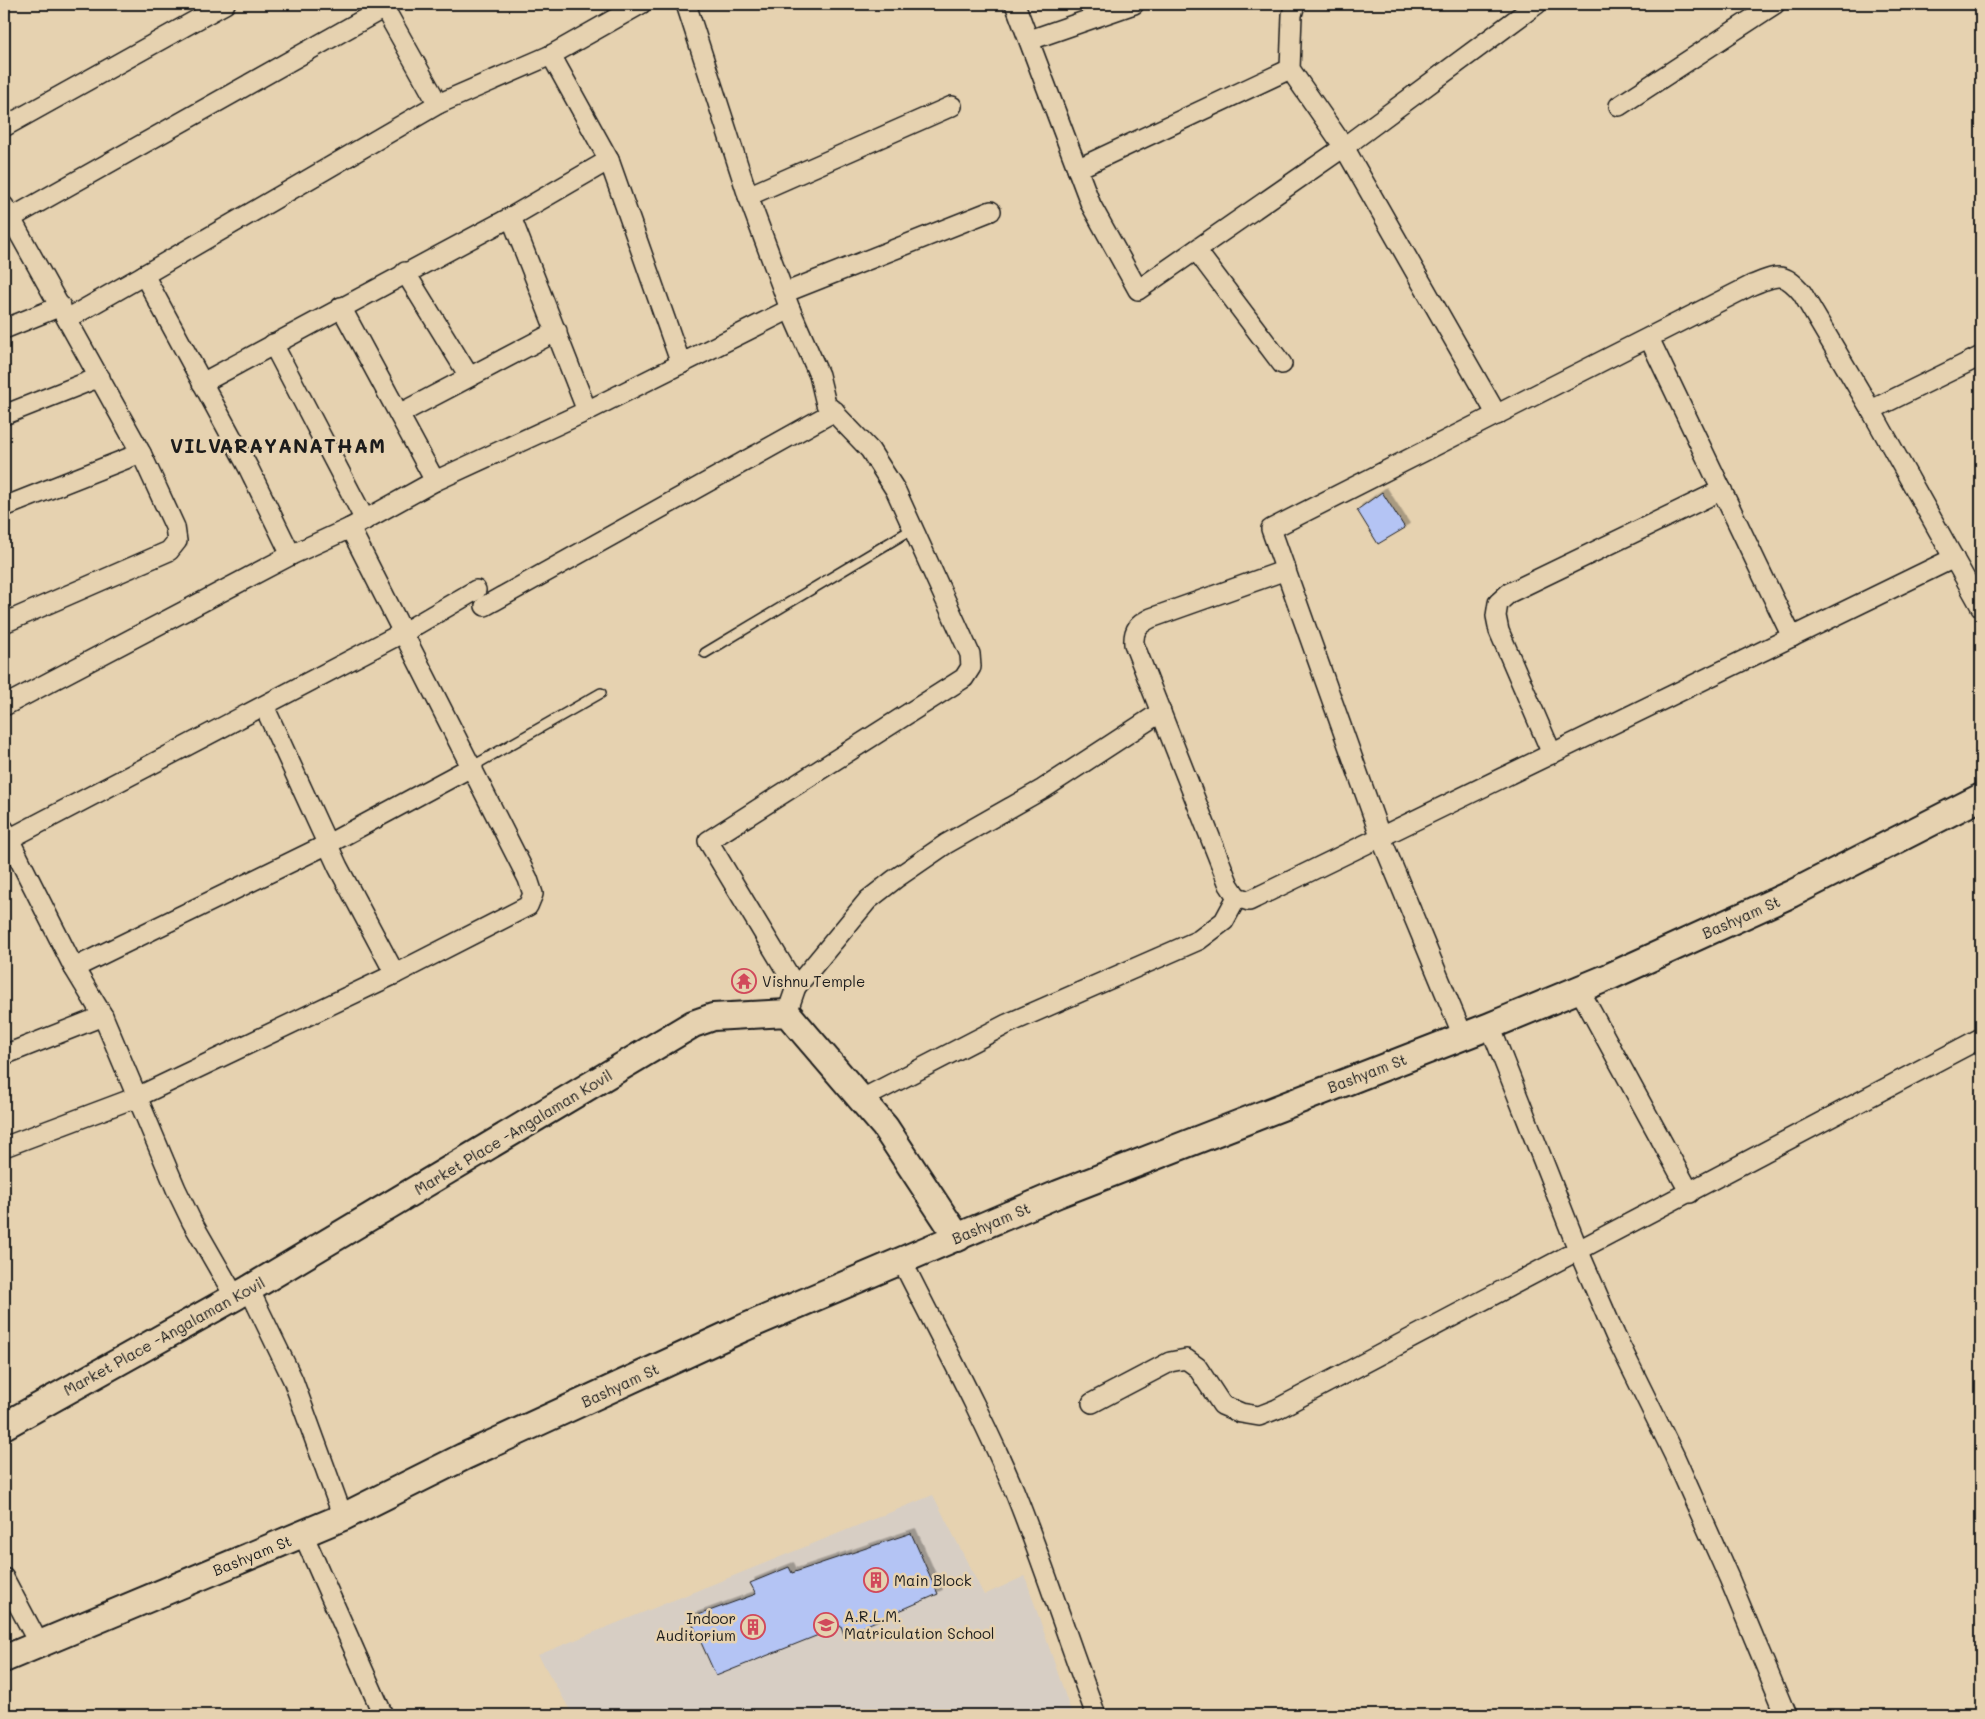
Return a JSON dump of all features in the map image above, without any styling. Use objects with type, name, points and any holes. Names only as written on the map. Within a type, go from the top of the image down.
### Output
[{"type":"street","points":[[4,128],[225,4]]},
{"type":"street","points":[[4,329],[64,312],[144,275],[438,104],[551,55],[641,4]]},
{"type":"street","points":[[686,4],[748,196],[787,301],[819,376],[826,404],[835,411],[870,450],[896,491],[970,654],[971,667],[964,678],[708,841],[796,987]]},
{"type":"street","points":[[1015,4],[1090,205],[1138,290],[1344,147],[1536,4]]},
{"type":"street","points":[[1030,40],[1134,4]]},
{"type":"street","points":[[1295,4],[1292,15],[1290,68],[1344,147],[1497,414]]},
{"type":"street","points":[[1619,106],[1775,4]]},
{"type":"street","points":[[4,623],[169,551],[177,541],[175,527],[141,453],[64,312],[6,216],[383,6],[438,104]]},
{"type":"street","points":[[551,55],[609,160],[681,364]]},
{"type":"street","points":[[1077,169],[1290,68]]},
{"type":"street","points":[[748,196],[952,106]]},
{"type":"street","points":[[202,383],[511,217],[609,160]]},
{"type":"street","points":[[4,706],[291,555],[357,524],[435,481],[587,411],[681,364],[787,301],[991,211]]},
{"type":"street","points":[[511,217],[587,411]]},
{"type":"street","points":[[1196,250],[1282,364]]},
{"type":"street","points":[[406,272],[469,376]]},
{"type":"street","points":[[144,275],[249,469],[291,555]]},
{"type":"street","points":[[1463,1036],[1381,838],[1271,529],[1752,285],[1777,276],[1791,280],[1802,293],[1871,410],[1981,607]]},
{"type":"street","points":[[341,307],[435,481]]},
{"type":"street","points":[[399,414],[557,331]]},
{"type":"street","points":[[1649,338],[1792,637]]},
{"type":"street","points":[[4,1147],[137,1097],[395,974],[528,906],[533,894],[528,879],[404,632],[357,524],[273,344]]},
{"type":"street","points":[[1871,410],[1981,356]]},
{"type":"street","points":[[4,415],[100,377]]},
{"type":"street","points":[[343,1517],[292,1380],[242,1293],[192,1222],[102,1016],[74,968],[6,834],[264,706],[404,632],[480,598],[835,411]]},
{"type":"street","points":[[4,507],[141,453]]},
{"type":"street","points":[[1552,754],[1499,632],[1496,616],[1498,603],[1509,593],[1722,490]]},
{"type":"street","points":[[1286,570],[1140,624],[1134,633],[1134,644],[1229,885],[1237,897],[1249,900],[1381,838],[1954,558]]},
{"type":"street","points":[[264,706],[328,844],[395,974]]},
{"type":"street","points":[[958,1238],[885,1127],[787,1013],[796,987],[868,900],[895,878],[946,844],[1043,789],[1161,712]]},
{"type":"street","points":[[74,968],[328,844],[472,766]]},
{"type":"street","name":"Bashyam St","points":[[4,1658],[343,1517],[463,1456],[732,1334],[1058,1194],[1490,1026],[1579,989],[1791,894],[1981,797]]},
{"type":"street","points":[[862,1099],[1007,1024],[1199,940],[1224,920],[1237,897]]},
{"type":"street","points":[[1579,989],[1690,1193]]},
{"type":"street","name":"Market Place -Angalaman Kovil","points":[[4,1426],[242,1293],[693,1024],[713,1017],[787,1013]]},
{"type":"street","points":[[4,1055],[102,1016]]},
{"type":"street","points":[[1490,1026],[1579,1252],[1615,1335],[1674,1454],[1729,1578],[1786,1715]]},
{"type":"street","points":[[1092,1403],[1170,1362],[1186,1359],[1197,1366],[1222,1405],[1240,1413],[1259,1416],[1277,1409],[1579,1252],[1981,1038]]},
{"type":"street","points":[[902,1261],[967,1389],[1014,1490],[1059,1608],[1096,1715]]},
{"type":"street","points":[[303,1534],[383,1715]]},
{"type":"street","points":[[4,1578],[39,1644]]},
{"type":"lane","points":[[705,653],[914,528]]},
{"type":"lane","points":[[472,766],[601,693]]},
{"type":"shaded area","name":"A.R.L.M. Matriculation School","points":[[933,1495],[984,1595],[1025,1576],[1072,1715],[573,1715],[538,1655]]},
{"type":"building","points":[[1382,492],[1405,528],[1378,544],[1357,510]]},
{"type":"building","points":[[911,1533],[938,1594],[844,1635],[841,1626],[716,1676],[690,1618],[756,1594],[750,1583],[789,1567],[792,1573]]},
{"type":"place","name":"Vishnu Temple","points":[[744,981]]},
{"type":"place","name":"Main Block","points":[[876,1580]]},
{"type":"place","name":"A.R.L.M. Matriculation School","points":[[826,1625]]},
{"type":"place","name":"Indoor Auditorium","points":[[753,1627]]},
{"type":"district","name":"VILVARAYANATHAM","points":[[278,445]]}]
